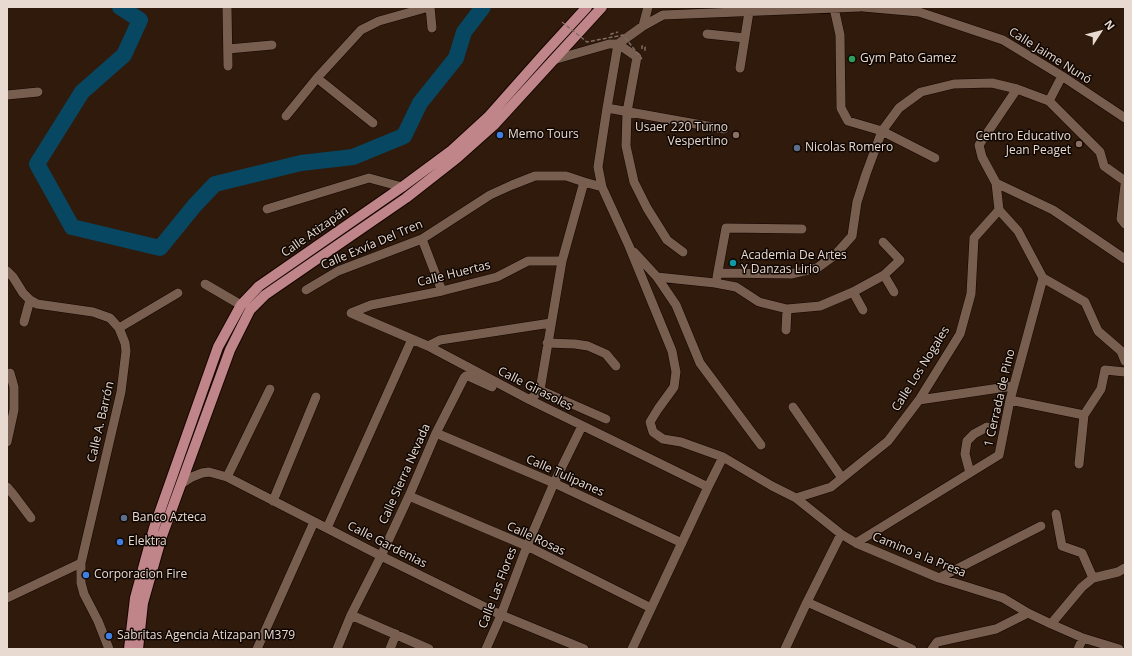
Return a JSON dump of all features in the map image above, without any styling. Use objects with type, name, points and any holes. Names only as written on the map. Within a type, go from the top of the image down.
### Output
[{"type":"main road","name":"Calle Atizapán","points":[[176,482],[218,347],[241,305],[258,286],[402,187],[452,150],[488,116],[587,7]]},
{"type":"main road","name":"Calle Atizapán","points":[[176,482],[205,420],[230,350],[250,310],[266,294],[406,198],[457,158],[494,125],[602,7]]},
{"type":"main road","points":[[129,649],[135,598],[154,528],[176,482]]},
{"type":"main road","points":[[138,649],[143,603],[176,482]]},
{"type":"street","points":[[227,7],[228,66]]},
{"type":"street","points":[[286,116],[317,78],[361,30],[379,21],[430,7],[432,28]]},
{"type":"street","points":[[643,26],[648,7]]},
{"type":"street","points":[[761,445],[700,364],[676,305],[657,277],[629,246],[602,187],[598,167],[618,44],[643,26],[663,15],[860,7]]},
{"type":"street","name":"Calle Jaime Nunó","points":[[863,7],[919,12],[1003,40],[1062,76],[1125,118]]},
{"type":"street","points":[[834,8],[840,35],[841,108],[848,121],[882,131],[935,158]]},
{"type":"street","points":[[740,68],[749,12]]},
{"type":"street","points":[[707,34],[745,38]]},
{"type":"street","points":[[553,60],[609,44],[618,44],[637,57],[627,112],[626,146],[634,182],[647,208],[668,240],[683,252]]},
{"type":"street","points":[[228,49],[272,45]]},
{"type":"street","points":[[1049,101],[1062,76]]},
{"type":"street","points":[[317,78],[373,123]]},
{"type":"street","points":[[718,273],[791,274],[817,268],[835,255],[852,236],[857,202],[882,131],[899,108],[921,92],[954,84],[992,83],[1017,89],[1049,101],[1100,152],[1104,166],[1125,180]]},
{"type":"street","points":[[1017,89],[979,145],[982,157],[996,183],[999,210],[1018,231],[1044,278],[1085,302],[1098,331],[1123,352],[1125,361]]},
{"type":"street","points":[[7,95],[38,92]]},
{"type":"street","points":[[607,108],[724,129]]},
{"type":"street","name":"Calle Exvía Del Tren","points":[[306,290],[338,271],[422,239],[490,195],[535,176],[566,176],[602,187]]},
{"type":"street","points":[[267,209],[369,178],[402,187]]},
{"type":"street","points":[[530,400],[540,390],[562,261],[584,182]]},
{"type":"street","points":[[996,183],[1053,210],[1125,259]]},
{"type":"street","points":[[1125,185],[1121,219],[1125,224]]},
{"type":"street","name":"Calle Los Nogales","points":[[796,498],[831,487],[888,441],[919,400],[960,334],[971,294],[974,238],[999,210]]},
{"type":"street","points":[[715,283],[726,228],[802,229]]},
{"type":"street","points":[[422,239],[442,291]]},
{"type":"street","points":[[657,277],[715,283],[736,287],[759,302],[787,308],[820,306],[853,292],[884,275],[900,260],[883,242]]},
{"type":"street","name":"Camino a la Presa","points":[[629,246],[672,351],[676,372],[674,387],[650,422],[653,432],[663,439],[681,442],[723,457],[772,486],[796,498],[841,534],[856,543],[939,578],[1003,598],[1028,613],[1051,624],[1083,638],[1119,649]]},
{"type":"street","name":"Calle Huertas","points":[[351,313],[371,305],[442,291],[497,276],[528,261],[562,261]]},
{"type":"street","points":[[7,271],[20,286],[23,293],[37,304],[99,314],[110,318],[119,328],[178,293]]},
{"type":"street","points":[[884,275],[894,292]]},
{"type":"street","name":"1 Cerrada de Pino","points":[[856,543],[999,455],[1013,386],[1044,278]]},
{"type":"street","points":[[205,284],[241,305]]},
{"type":"street","points":[[853,292],[863,310]]},
{"type":"street","points":[[24,322],[30,300]]},
{"type":"street","points":[[786,330],[787,308]]},
{"type":"street","name":"Calle Girasoles","points":[[351,313],[428,346],[518,394],[708,487]]},
{"type":"street","points":[[428,346],[440,340],[551,323]]},
{"type":"street","name":"Calle A. Barrón","points":[[109,649],[98,621],[84,594],[81,583],[81,562],[122,392],[126,351],[125,343],[119,328]]},
{"type":"street","points":[[327,528],[412,339]]},
{"type":"street","points":[[547,343],[588,346],[606,354],[616,366]]},
{"type":"street","points":[[1079,464],[1084,415],[1101,390],[1105,370],[1125,372]]},
{"type":"street","points":[[7,442],[14,410],[14,387],[10,373]]},
{"type":"street","name":"Calle Sierra Nevada","points":[[337,649],[351,615],[409,496],[436,433],[464,378],[466,376],[470,377],[512,396],[518,394]]},
{"type":"street","points":[[919,400],[1013,386]]},
{"type":"street","points":[[227,477],[270,388]]},
{"type":"street","points":[[540,390],[606,419]]},
{"type":"street","points":[[272,501],[316,397]]},
{"type":"street","points":[[1010,400],[1084,415]]},
{"type":"street","points":[[793,407],[842,478]]},
{"type":"street","name":"Calle Las Flores","points":[[486,649],[554,483],[582,426]]},
{"type":"street","points":[[970,473],[965,454],[967,441],[974,434],[988,427]]},
{"type":"street","name":"Calle Tulipanes","points":[[436,433],[554,483],[682,543]]},
{"type":"street","points":[[632,649],[723,457]]},
{"type":"street","name":"Calle Gardenias","points":[[176,482],[209,472],[227,477],[381,556],[501,615],[584,649]]},
{"type":"street","points":[[7,488],[31,518]]},
{"type":"street","name":"Calle Rosas","points":[[409,496],[527,546],[651,608]]},
{"type":"street","points":[[1056,514],[1062,546],[1082,553],[1093,578]]},
{"type":"street","points":[[257,649],[314,522]]},
{"type":"street","points":[[939,578],[1041,526]]},
{"type":"street","points":[[785,649],[841,534]]},
{"type":"street","points":[[7,598],[81,562]]},
{"type":"street","points":[[1051,624],[1082,587],[1093,578],[1118,572],[1125,568]]},
{"type":"street","points":[[807,602],[899,646],[912,649]]},
{"type":"street","points":[[932,649],[937,642],[996,629],[1028,613]]},
{"type":"street","points":[[351,615],[429,649]]},
{"type":"street","points":[[390,649],[396,634]]},
{"type":"street","points":[[1078,649],[1083,638]]},
{"type":"path","points":[[562,22],[587,42],[623,35],[642,59]]},
{"type":"path","points":[[611,34],[620,32]]},
{"type":"waterway","points":[[120,7],[140,20],[124,55],[82,92],[37,164],[72,227],[160,248],[195,205],[215,184],[301,163],[353,157],[404,136],[420,103],[456,58],[464,32],[483,7]]},
{"type":"place","name":"Gym Pato Gamez","points":[[852,59]]},
{"type":"place","name":"Memo Tours","points":[[500,135]]},
{"type":"place","name":"Usaer 220 Turno Vespertino","points":[[736,135]]},
{"type":"place","name":"Centro Educativo Jean Peaget","points":[[1079,144]]},
{"type":"place","name":"Nicolas Romero","points":[[797,148]]},
{"type":"place","name":"Academia De Artes Y Danzas Lirio","points":[[733,263]]},
{"type":"place","name":"Banco Azteca","points":[[124,518]]},
{"type":"place","name":"Elektra","points":[[120,542]]},
{"type":"place","name":"Corporacion Fire","points":[[86,575]]},
{"type":"place","name":"Sabritas Agencia Atizapan M379","points":[[109,636]]}]
